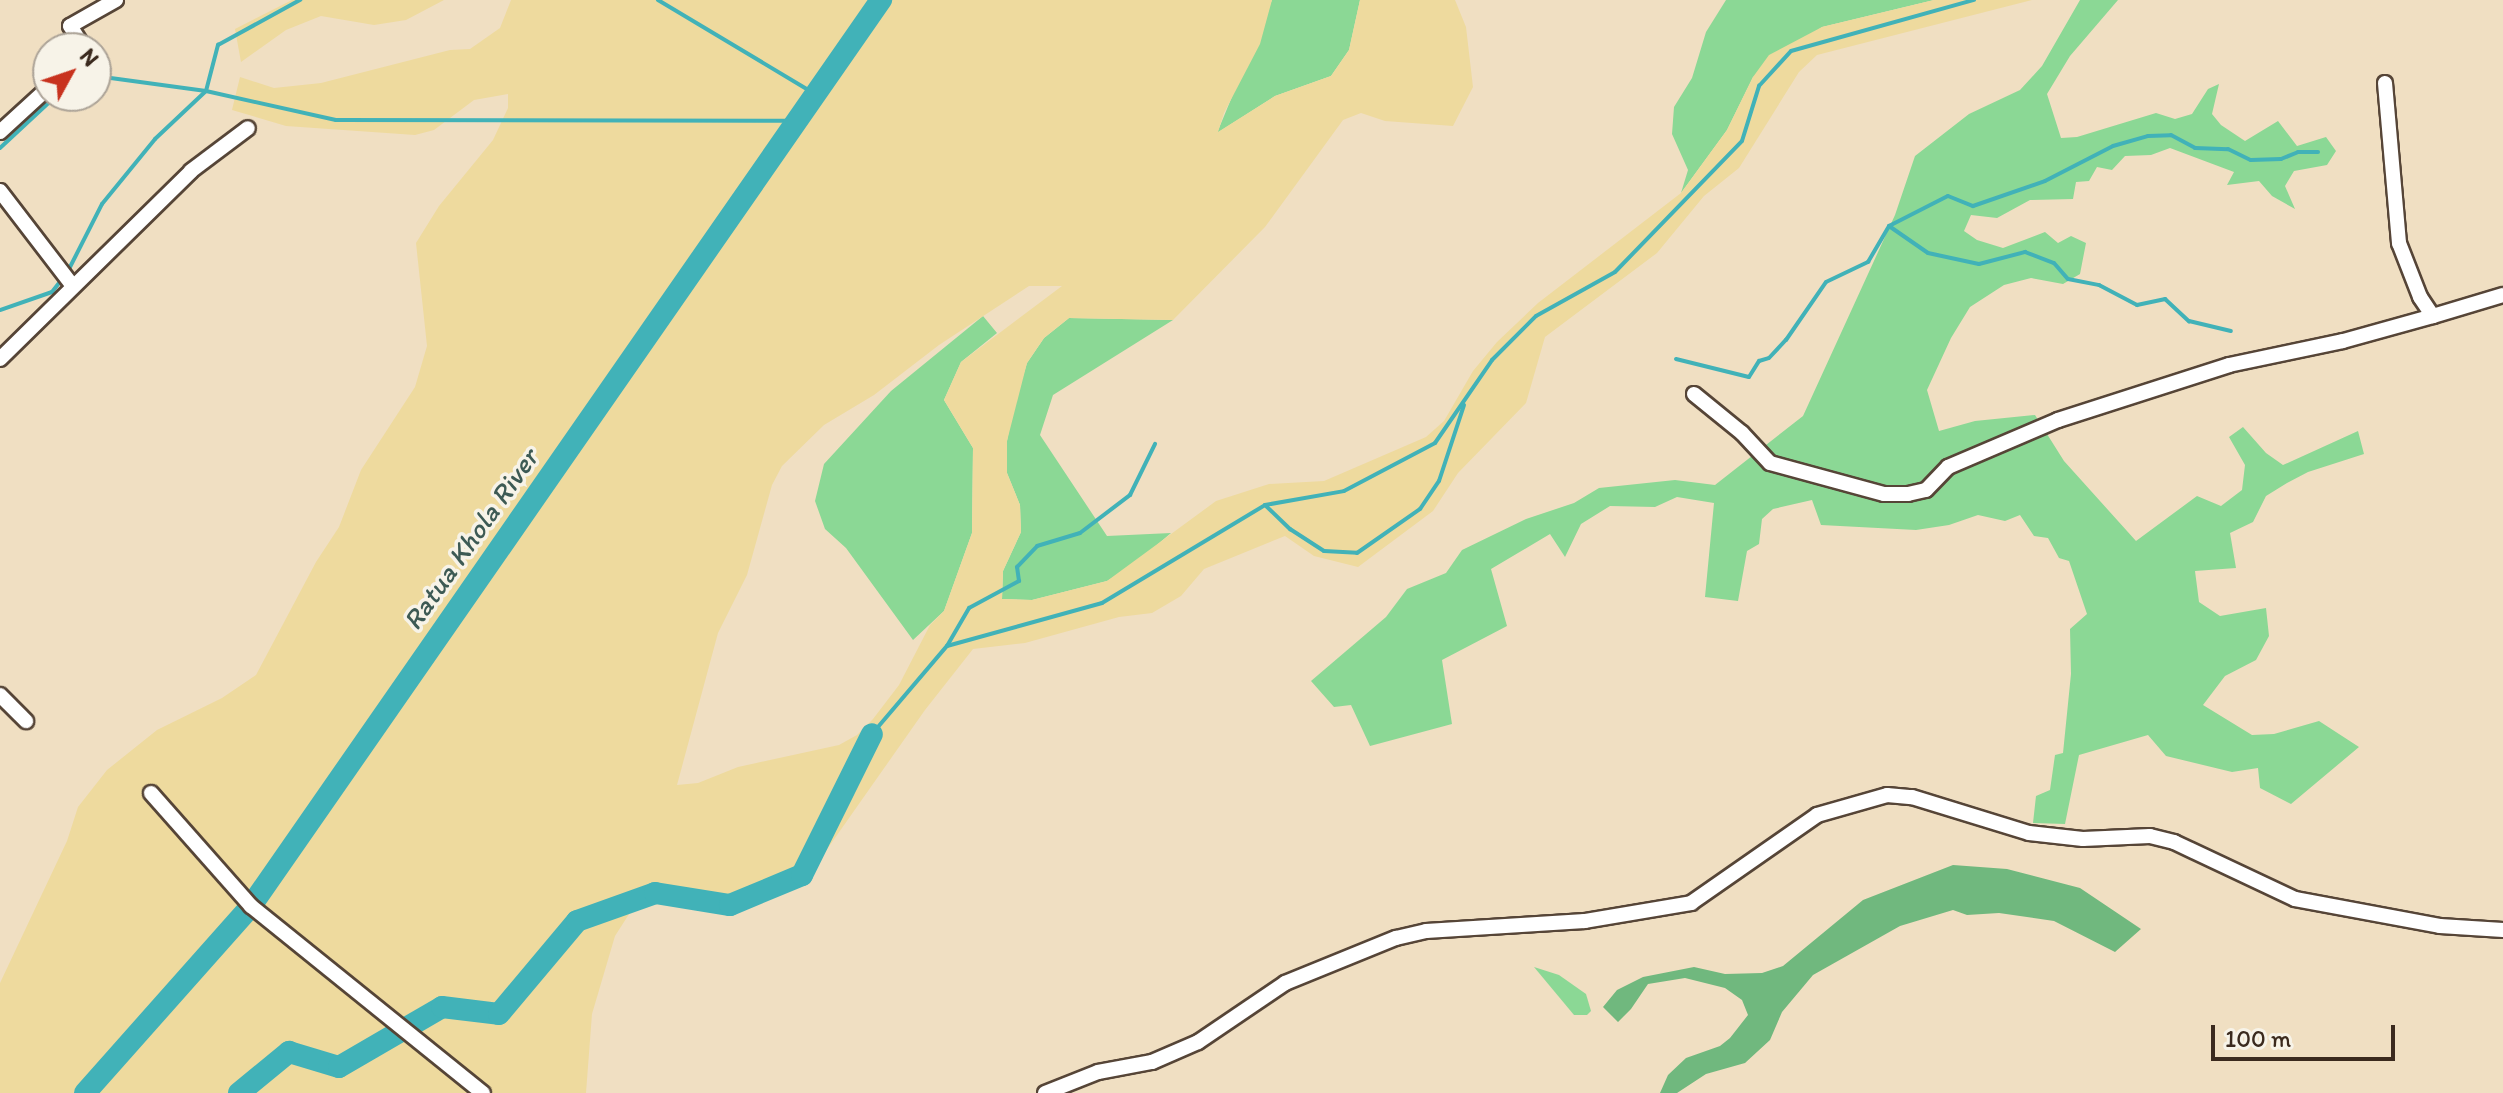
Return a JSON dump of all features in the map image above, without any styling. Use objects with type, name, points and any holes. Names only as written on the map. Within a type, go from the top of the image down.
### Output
[{"type":"street","points":[[74,32],[70,26],[116,0]]},
{"type":"street","points":[[2385,83],[2399,243],[2420,297],[2433,316]]},
{"type":"street","points":[[0,132],[32,103]]},
{"type":"street","points":[[0,359],[191,171],[248,128]]},
{"type":"street","points":[[0,191],[73,286]]},
{"type":"street","points":[[1694,394],[1742,433],[1770,463],[1884,494],[1908,494],[1926,490],[1948,467],[2058,420],[2229,365],[2343,341],[2503,295]]},
{"type":"street","points":[[0,695],[26,721]]},
{"type":"street","points":[[151,793],[251,906],[483,1093]]},
{"type":"street","points":[[1045,1093],[1098,1072],[1152,1062],[1198,1042],[1285,983],[1396,938],[1426,931],[1585,921],[1691,903],[1817,815],[1887,795],[1912,797],[2029,833],[2083,839],[2150,836],[2174,842],[2295,899],[2440,926],[2503,930]]},
{"type":"green space","points":[[1272,0],[1360,0],[1349,50],[1331,76],[1275,96],[1217,133]]},
{"type":"green space","points":[[1726,0],[1934,0],[1822,27],[1753,77],[1727,130],[1681,193],[1688,170],[1672,134],[1674,107],[1692,78],[1706,32]]},
{"type":"green space","points":[[2080,0],[2118,0],[2070,56],[2047,94],[2061,138],[2077,137],[2156,113],[2175,119],[2192,114],[2208,89],[2219,84],[2212,114],[2221,125],[2245,141],[2278,121],[2297,146],[2326,137],[2336,151],[2327,165],[2294,171],[2285,186],[2295,209],[2272,196],[2259,181],[2227,185],[2234,172],[2170,148],[2151,155],[2125,156],[2112,170],[2097,167],[2089,181],[2076,182],[2073,199],[2030,200],[1997,218],[1971,215],[1964,231],[1977,240],[2003,248],[2045,232],[2058,243],[2071,236],[2086,243],[2080,274],[2063,284],[2031,278],[2004,285],[1970,307],[1951,338],[1927,390],[1939,431],[1975,421],[2035,415],[2064,461],[2136,541],[2197,496],[2221,506],[2242,490],[2245,465],[2229,437],[2243,427],[2266,453],[2283,465],[2358,431],[2364,454],[2308,472],[2287,483],[2266,496],[2253,522],[2230,533],[2236,568],[2195,571],[2199,602],[2220,616],[2266,608],[2269,636],[2256,660],[2225,676],[2203,705],[2252,735],[2274,734],[2319,721],[2359,747],[2291,804],[2260,788],[2258,768],[2232,772],[2166,756],[2148,735],[2079,755],[2065,824],[2033,823],[2036,796],[2050,790],[2055,755],[2063,753],[2071,674],[2070,629],[2087,614],[2069,561],[2059,558],[2048,538],[2034,536],[2020,515],[2005,521],[1978,515],[1949,525],[1916,530],[1821,525],[1812,500],[1773,509],[1762,519],[1759,544],[1747,551],[1738,601],[1705,597],[1714,503],[1677,497],[1655,507],[1610,506],[1581,524],[1565,557],[1550,534],[1491,569],[1507,626],[1442,660],[1452,724],[1370,746],[1351,705],[1334,707],[1311,681],[1386,617],[1407,589],[1446,573],[1462,550],[1526,519],[1574,503],[1599,488],[1675,480],[1715,485],[1803,416],[1895,215],[1915,156],[1969,114],[2020,90],[2042,66]]},
{"type":"green space","points":[[983,316],[997,333],[961,362],[944,400],[973,448],[972,533],[944,611],[913,640],[846,548],[825,529],[815,501],[824,464],[891,391]]},
{"type":"green space","points":[[1069,318],[1173,320],[1053,395],[1040,435],[1107,536],[1171,533],[1132,566],[1107,581],[1032,600],[1002,599],[1003,571],[1021,532],[1020,505],[1007,473],[1007,441],[1013,409],[1027,363],[1044,338]]},
{"type":"green space","points":[[1953,865],[2007,869],[2080,888],[2141,929],[2115,952],[2054,921],[1999,913],[1967,915],[1953,910],[1900,926],[1813,975],[1782,1012],[1770,1040],[1745,1063],[1706,1074],[1677,1093],[1660,1093],[1668,1075],[1686,1058],[1720,1046],[1730,1038],[1748,1015],[1742,1000],[1725,988],[1685,978],[1648,984],[1618,1022],[1603,1007],[1617,990],[1643,977],[1694,967],[1725,974],[1762,973],[1783,966],[1863,900]]},
{"type":"green space","points":[[1534,967],[1559,975],[1586,994],[1591,1011],[1587,1015],[1574,1015]]},
{"type":"sand","points":[[292,0],[444,0],[406,20],[374,25],[321,16],[286,30],[241,62],[235,29]]},
{"type":"sand","points":[[511,0],[1272,0],[1260,44],[1224,113],[1218,132],[1275,96],[1331,76],[1349,50],[1360,0],[1455,0],[1466,27],[1473,87],[1453,126],[1385,121],[1361,113],[1343,120],[1265,227],[1173,320],[1069,318],[1044,338],[1027,363],[1007,441],[1007,473],[1020,505],[1021,532],[1003,571],[1002,599],[1032,600],[1107,581],[1216,501],[1269,484],[1324,481],[1426,437],[1444,421],[1473,371],[1497,342],[1538,303],[1681,193],[1727,130],[1753,77],[1769,55],[1822,27],[1934,0],[2032,0],[1817,55],[1799,72],[1739,168],[1704,196],[1657,253],[1545,337],[1526,403],[1458,473],[1433,511],[1358,567],[1314,556],[1285,536],[1204,569],[1181,596],[1152,613],[1119,617],[1025,643],[973,649],[925,710],[823,855],[791,885],[760,898],[730,905],[675,892],[655,893],[631,911],[615,936],[592,1014],[586,1093],[0,1093],[0,983],[67,841],[78,807],[107,770],[157,730],[222,698],[256,675],[316,562],[339,527],[361,470],[415,387],[427,346],[416,243],[439,206],[493,140],[508,108],[508,94],[474,100],[434,130],[415,135],[286,126],[232,110],[240,77],[274,88],[321,83],[450,50],[470,49],[500,28]],"holes":[[[1029,286],[1062,286],[961,362],[944,400],[973,448],[972,533],[944,611],[930,625],[899,685],[873,719],[857,735],[839,745],[738,767],[698,783],[677,785],[718,633],[747,575],[772,485],[782,466],[824,425],[874,395],[939,345]]]},
{"type":"waterway","points":[[68,271],[102,204],[155,139],[206,91],[218,45],[300,0]]},
{"type":"waterway","points":[[658,0],[815,94]]},
{"type":"waterway","name":"Ratua Khola River","points":[[85,1093],[251,906],[881,0]]},
{"type":"waterway","points":[[872,734],[947,646],[1102,603],[1265,505],[1344,491],[1435,443],[1492,360],[1536,316],[1615,272],[1742,141],[1759,86],[1791,51],[1974,0]]},
{"type":"waterway","points":[[112,78],[206,91],[336,120],[797,121]]},
{"type":"waterway","points":[[0,148],[39,112]]},
{"type":"waterway","points":[[1676,359],[1749,377],[1759,361],[1769,358],[1786,340],[1826,282],[1868,262],[1889,226],[1948,196],[1973,206],[2045,181],[2113,146],[2148,136],[2171,135],[2195,148],[2228,149],[2251,160],[2281,159],[2298,152],[2318,152]]},
{"type":"waterway","points":[[1889,226],[1928,253],[1979,264],[2025,252],[2054,263],[2068,279],[2099,285],[2137,305],[2165,299],[2189,321],[2231,331]]},
{"type":"waterway","points":[[0,310],[52,292],[63,278]]},
{"type":"waterway","points":[[1265,505],[1290,529],[1324,551],[1357,553],[1420,509],[1439,481],[1464,405]]},
{"type":"waterway","points":[[947,646],[969,608],[1019,581],[1017,567],[1037,546],[1080,533],[1130,495],[1155,444]]},
{"type":"waterway","points":[[239,1093],[289,1052],[339,1067],[442,1007],[499,1014],[577,921],[655,893],[730,905],[802,875],[872,734]]}]
